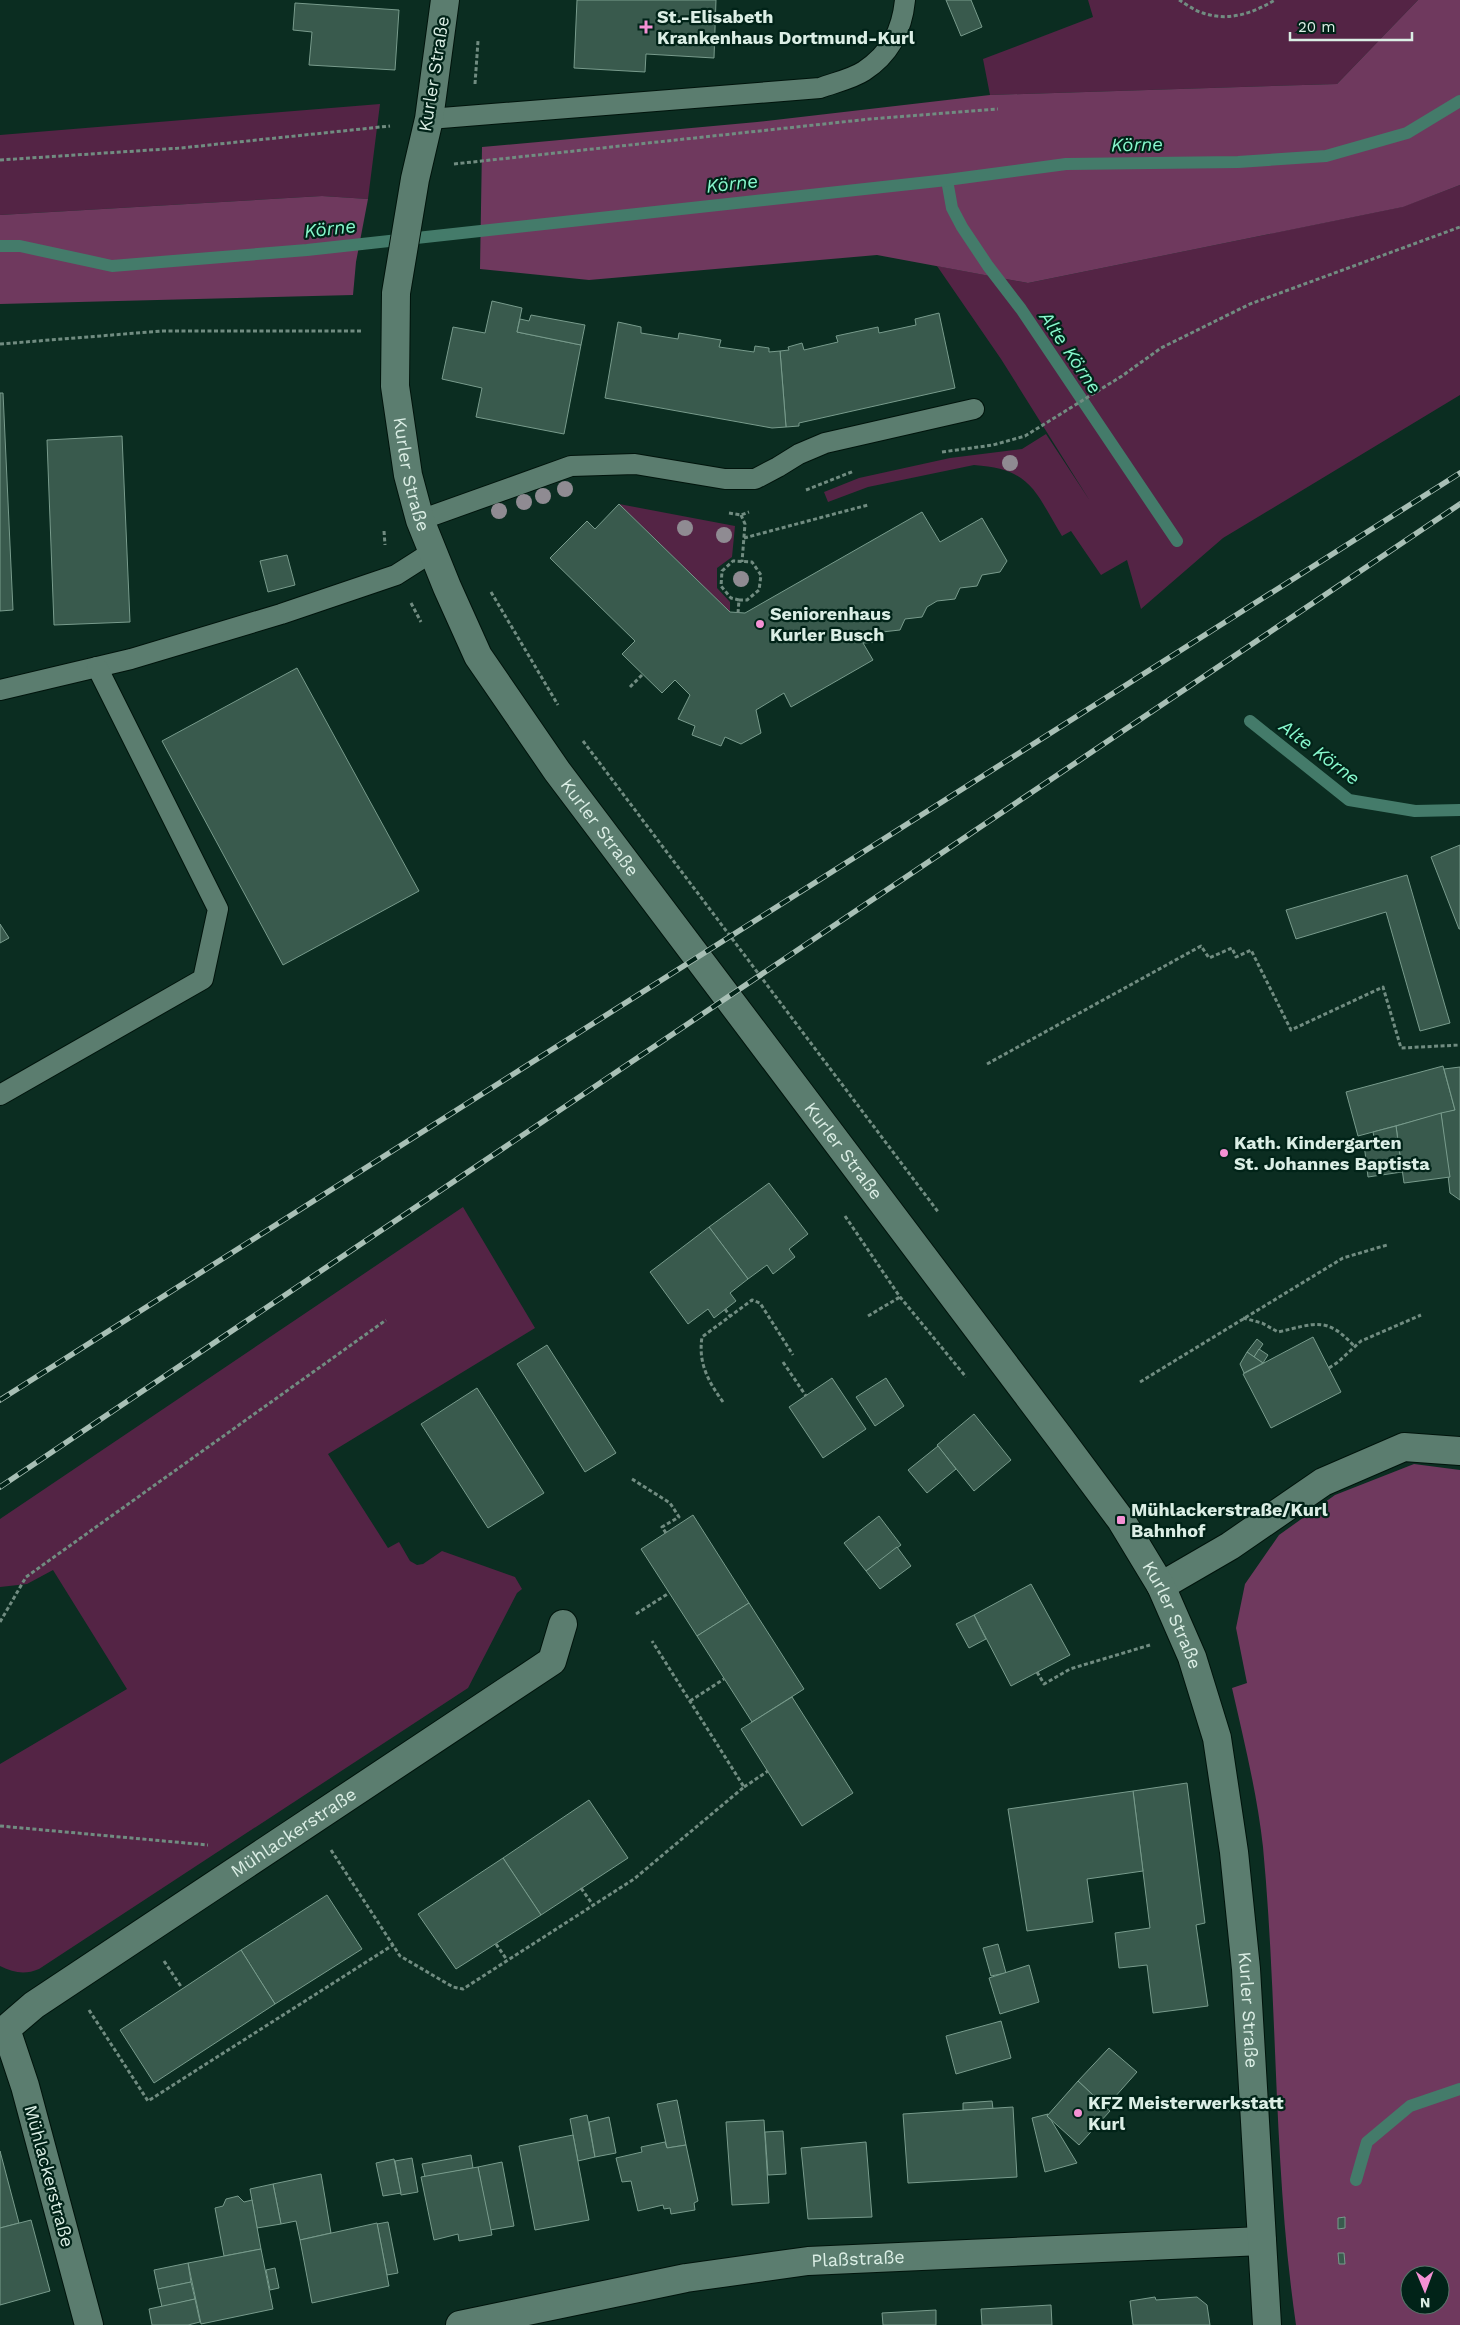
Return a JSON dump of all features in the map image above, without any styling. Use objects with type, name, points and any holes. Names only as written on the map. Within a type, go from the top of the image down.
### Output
[{"type":"main road","name":"Kurler Straße","points":[[445,0],[429,119],[415,179],[396,293],[395,386],[408,475],[420,520],[432,552],[478,656],[557,770],[1121,1520],[1162,1586],[1192,1657],[1217,1738],[1234,1852],[1246,1969],[1267,2325]]},
{"type":"main road","points":[[1162,1586],[1230,1546],[1323,1482],[1404,1447],[1460,1451]]},
{"type":"main road","name":"Mühlackerstraße","points":[[89,2325],[30,2105],[3,2024],[552,1661],[563,1624]]},
{"type":"main road","name":"Plaßstraße","points":[[460,2325],[686,2278],[808,2261],[1262,2241]]},
{"type":"lane","points":[[429,119],[820,88],[863,72],[894,42],[903,18],[905,0]]},
{"type":"lane","points":[[420,520],[571,466],[635,464],[725,479],[755,479],[798,454],[825,443],[974,409]]},
{"type":"lane","points":[[0,690],[97,667],[280,614],[396,576],[432,552]]},
{"type":"lane","points":[[0,1095],[203,979],[218,909],[97,667]]},
{"type":"path","points":[[1179,0],[1203,14],[1234,16],[1254,12],[1275,0]]},
{"type":"path","points":[[454,164],[870,119],[998,109]]},
{"type":"path","points":[[0,160],[182,148],[352,128],[395,126],[429,119]]},
{"type":"path","points":[[1051,420],[1122,376],[1161,348],[1250,304],[1460,226]]},
{"type":"path","points":[[0,344],[162,331],[395,331]]},
{"type":"path","points":[[744,538],[868,505]]},
{"type":"path","points":[[741,515],[745,524],[742,562]]},
{"type":"path","points":[[733,561],[752,562],[761,575],[760,590],[747,600],[739,600],[731,598],[721,586],[722,571],[733,561]]},
{"type":"path","points":[[488,587],[562,711]]},
{"type":"path","points":[[738,613],[739,600]]},
{"type":"path","points":[[630,687],[643,674]]},
{"type":"path","points":[[579,736],[945,1222]]},
{"type":"path","points":[[987,1064],[1201,946],[1210,958],[1232,948],[1236,957],[1251,950],[1290,1030],[1383,987],[1400,1048],[1460,1045]]},
{"type":"path","points":[[1140,1382],[1343,1258],[1387,1245]]},
{"type":"path","points":[[868,1316],[900,1297]]},
{"type":"path","points":[[723,1402],[708,1381],[700,1349],[702,1337],[752,1300],[760,1303],[793,1355]]},
{"type":"path","points":[[725,1309],[730,1316]]},
{"type":"path","points":[[1329,1368],[1361,1341],[1421,1315]]},
{"type":"path","points":[[1244,1318],[1262,1323],[1278,1332],[1309,1324],[1327,1325],[1343,1333],[1355,1347]]},
{"type":"path","points":[[0,1622],[26,1577],[386,1320]]},
{"type":"path","points":[[783,1362],[806,1396]]},
{"type":"path","points":[[632,1479],[670,1503],[679,1517],[662,1528],[666,1533]]},
{"type":"path","points":[[636,1614],[669,1593]]},
{"type":"path","points":[[652,1641],[744,1787]]},
{"type":"path","points":[[1037,1672],[1044,1684],[1070,1669],[1150,1645]]},
{"type":"path","points":[[690,1701],[724,1679]]},
{"type":"path","points":[[330,1848],[400,1956],[453,1987],[463,1989],[634,1878],[744,1787],[768,1772]]},
{"type":"path","points":[[0,1826],[127,1836],[217,1846]]},
{"type":"path","points":[[581,1888],[592,1905]]},
{"type":"path","points":[[496,1944],[507,1960]]},
{"type":"path","points":[[86,2004],[148,2101],[393,1945]]},
{"type":"path","points":[[161,1956],[182,1988]]},
{"type":"shaded area","points":[[1088,0],[1418,0],[1337,84],[990,95],[983,59],[1093,17]]},
{"type":"shaded area","points":[[1418,0],[1460,0],[1460,185],[1403,207],[1028,283],[877,255],[589,280],[480,269],[482,147],[757,122],[990,95],[1337,84]]},
{"type":"shaded area","points":[[380,104],[368,199],[322,196],[0,215],[0,135]]},
{"type":"shaded area","points":[[1460,185],[1460,395],[1223,538],[1141,609],[1127,560],[1101,575],[1071,531],[1062,536],[1038,495],[1020,478],[1008,472],[993,467],[974,465],[868,487],[828,502],[824,492],[859,478],[950,458],[1022,449],[1046,434],[1090,501],[1001,359],[937,266],[1028,283],[1402,207]]},
{"type":"shaded area","points":[[322,196],[368,199],[356,262],[353,295],[0,304],[0,215]]},
{"type":"shaded area","points":[[619,504],[735,526],[732,557],[717,568],[717,588],[730,602],[730,612]]},
{"type":"shaded area","points":[[463,1207],[535,1328],[328,1454],[388,1548],[399,1542],[410,1561],[417,1565],[423,1564],[442,1551],[515,1577],[522,1589],[517,1593],[468,1688],[39,1969],[20,1972],[0,1966],[0,1764],[127,1689],[53,1570],[27,1584],[0,1587],[0,1519]]},
{"type":"shaded area","points":[[1414,1464],[1460,1470],[1460,2325],[1296,2325],[1283,2206],[1268,1907],[1263,1847],[1254,1787],[1232,1688],[1247,1683],[1236,1628],[1245,1584],[1279,1535],[1335,1495]]},
{"type":"building","name":"St.-Elisabeth Krankenhaus Dortmund-Kurl","points":[[577,0],[716,0],[714,58],[646,54],[645,72],[574,68]]},
{"type":"building","points":[[946,0],[971,0],[982,27],[961,36]]},
{"type":"building","points":[[295,3],[399,10],[395,70],[309,65],[312,32],[293,30]]},
{"type":"building","points":[[492,301],[522,308],[517,332],[581,345],[564,434],[476,417],[482,388],[442,379],[453,327],[485,333]]},
{"type":"building","points":[[939,313],[955,388],[799,423],[799,426],[786,427],[780,351],[789,350],[788,347],[802,343],[804,350],[838,342],[836,336],[878,327],[879,333],[916,325],[915,319]]},
{"type":"building","points":[[531,315],[585,325],[581,345],[517,332],[520,319],[529,321]]},
{"type":"building","points":[[618,322],[641,327],[641,333],[678,339],[679,333],[721,340],[719,347],[754,352],[755,346],[769,348],[769,352],[780,351],[786,427],[772,428],[605,398]]},
{"type":"building","points":[[0,393],[3,393],[13,610],[0,611]]},
{"type":"building","points":[[122,436],[130,622],[54,625],[47,440]]},
{"type":"building","name":"Seniorenhaus Kurler Busch","points":[[619,504],[730,612],[745,613],[922,512],[940,542],[982,518],[1007,561],[1000,572],[982,575],[977,586],[960,588],[955,599],[937,601],[927,607],[922,617],[905,619],[900,630],[882,632],[878,642],[863,643],[873,660],[791,707],[784,693],[756,710],[761,733],[741,744],[725,737],[721,746],[692,735],[695,726],[678,719],[690,695],[675,680],[662,693],[622,654],[635,641],[550,558],[587,521],[595,529]]},
{"type":"building","points":[[287,555],[295,585],[268,592],[260,561]]},
{"type":"building","points":[[297,668],[419,891],[283,965],[162,741]]},
{"type":"building","points":[[1460,845],[1460,929],[1459,929],[1431,857]]},
{"type":"building","points":[[1407,875],[1450,1023],[1420,1031],[1386,912],[1296,939],[1286,910]]},
{"type":"building","points":[[0,924],[9,938],[0,943]]},
{"type":"building","points":[[1443,1066],[1455,1110],[1358,1136],[1346,1092]]},
{"type":"building","points":[[1460,1067],[1460,1200],[1450,1193],[1441,1113],[1455,1110],[1444,1069]]},
{"type":"building","points":[[1441,1113],[1450,1177],[1404,1183],[1396,1126]]},
{"type":"building","points":[[1396,1126],[1402,1172],[1368,1177],[1364,1144],[1375,1142],[1373,1132]]},
{"type":"building","points":[[769,1183],[808,1234],[789,1249],[795,1257],[773,1274],[767,1265],[748,1279],[709,1227]]},
{"type":"building","points":[[709,1227],[748,1279],[730,1293],[736,1301],[714,1318],[708,1309],[688,1324],[650,1272]]},
{"type":"building","points":[[1313,1337],[1341,1392],[1271,1428],[1243,1374]]},
{"type":"building","points":[[1257,1339],[1263,1344],[1254,1357],[1247,1352]]},
{"type":"building","points":[[547,1345],[616,1453],[585,1472],[517,1364]]},
{"type":"building","points":[[1259,1349],[1268,1355],[1263,1363],[1254,1357]]},
{"type":"building","points":[[1247,1352],[1263,1363],[1244,1373],[1240,1364]]},
{"type":"building","points":[[832,1378],[866,1429],[823,1458],[789,1407]]},
{"type":"building","points":[[886,1378],[904,1406],[875,1426],[856,1397]]},
{"type":"building","points":[[477,1388],[544,1493],[488,1528],[421,1424]]},
{"type":"building","points":[[974,1414],[1011,1460],[974,1491],[937,1445]]},
{"type":"building","points":[[938,1446],[956,1469],[927,1493],[908,1470]]},
{"type":"building","points":[[693,1515],[749,1603],[697,1636],[641,1549]]},
{"type":"building","points":[[879,1516],[901,1545],[866,1571],[844,1543]]},
{"type":"building","points":[[897,1547],[911,1566],[880,1589],[866,1571]]},
{"type":"building","points":[[1031,1584],[1070,1655],[1011,1686],[974,1615]]},
{"type":"building","points":[[749,1603],[804,1689],[752,1722],[697,1636]]},
{"type":"building","points":[[974,1615],[986,1639],[969,1648],[956,1624]]},
{"type":"building","points":[[792,1697],[853,1793],[802,1826],[741,1729]]},
{"type":"building","points":[[1187,1783],[1205,1923],[1196,1925],[1208,2006],[1153,2013],[1147,1965],[1119,1968],[1115,1933],[1150,1928],[1133,1791]]},
{"type":"building","points":[[1133,1791],[1143,1871],[1087,1879],[1093,1922],[1027,1931],[1008,1809]]},
{"type":"building","points":[[589,1800],[628,1858],[541,1915],[503,1858]]},
{"type":"building","points":[[503,1858],[541,1915],[456,1969],[418,1914]]},
{"type":"building","points":[[327,1895],[362,1949],[275,2004],[241,1950]]},
{"type":"building","points":[[998,1944],[1006,1973],[991,1976],[983,1948]]},
{"type":"building","points":[[241,1950],[275,2004],[154,2083],[120,2030]]},
{"type":"building","points":[[1029,1965],[1039,2002],[1000,2014],[989,1978]]},
{"type":"building","points":[[1001,2021],[1011,2058],[956,2074],[946,2036]]},
{"type":"building","points":[[1109,2048],[1137,2072],[1106,2107],[1078,2081]]},
{"type":"building","points":[[1078,2081],[1110,2111],[1079,2145],[1047,2116]]},
{"type":"building","points":[[677,2100],[686,2145],[667,2148],[657,2104]]},
{"type":"building","points":[[992,2101],[993,2109],[963,2110],[963,2103]]},
{"type":"building","points":[[1013,2107],[1017,2177],[908,2183],[903,2114]]},
{"type":"building","points":[[1048,2114],[1047,2116],[1077,2163],[1045,2172],[1032,2118]]},
{"type":"building","points":[[587,2115],[595,2157],[578,2161],[570,2119]]},
{"type":"building","points":[[609,2117],[616,2153],[595,2157],[589,2122]]},
{"type":"building","points":[[764,2120],[769,2203],[732,2205],[726,2122]]},
{"type":"building","points":[[783,2131],[786,2174],[768,2175],[765,2132]]},
{"type":"building","points":[[573,2135],[589,2220],[535,2230],[519,2146]]},
{"type":"building","points":[[665,2142],[667,2148],[686,2145],[698,2201],[694,2203],[695,2210],[671,2214],[670,2208],[664,2209],[663,2205],[638,2211],[631,2181],[622,2182],[616,2158],[642,2152],[641,2147]]},
{"type":"building","points":[[866,2142],[872,2217],[808,2219],[801,2148]]},
{"type":"building","points":[[0,2151],[19,2223],[0,2228]]},
{"type":"building","points":[[471,2155],[473,2168],[425,2177],[422,2164]]},
{"type":"building","points":[[412,2158],[418,2192],[401,2195],[395,2161]]},
{"type":"building","points":[[394,2159],[401,2193],[383,2196],[376,2163]]},
{"type":"building","points":[[502,2162],[514,2226],[490,2230],[478,2167]]},
{"type":"building","points":[[478,2167],[492,2235],[459,2241],[458,2234],[434,2240],[421,2177]]},
{"type":"building","points":[[321,2174],[331,2233],[300,2240],[296,2221],[281,2224],[273,2184]]},
{"type":"building","points":[[273,2184],[281,2224],[257,2228],[250,2189]]},
{"type":"building","points":[[238,2196],[244,2202],[252,2200],[261,2249],[224,2256],[215,2208],[223,2206],[226,2199]]},
{"type":"building","points":[[1345,2217],[1345,2228],[1338,2229],[1338,2218]]},
{"type":"building","points":[[31,2220],[50,2291],[0,2305],[0,2228]]},
{"type":"building","points":[[388,2222],[398,2273],[387,2275],[377,2224]]},
{"type":"building","points":[[377,2223],[389,2286],[312,2303],[300,2240]]},
{"type":"building","points":[[261,2249],[273,2309],[201,2324],[188,2263]]},
{"type":"building","points":[[1338,2253],[1344,2253],[1345,2264],[1339,2264]]},
{"type":"building","points":[[188,2263],[191,2282],[158,2289],[154,2270]]},
{"type":"building","points":[[275,2268],[279,2288],[270,2290],[266,2270]]},
{"type":"building","points":[[191,2282],[195,2299],[162,2307],[158,2289]]},
{"type":"building","points":[[1155,2297],[1156,2300],[1197,2297],[1207,2305],[1210,2325],[1133,2325],[1130,2301]]},
{"type":"building","points":[[195,2299],[200,2322],[188,2325],[152,2325],[149,2309]]},
{"type":"building","points":[[1051,2305],[1052,2325],[982,2325],[981,2309]]},
{"type":"building","points":[[936,2310],[936,2325],[883,2325],[882,2313]]},
{"type":"waterway","name":"Körne","points":[[0,246],[20,246],[112,266],[307,250],[947,180],[1066,164],[1238,162],[1326,156],[1407,133],[1460,101]]},
{"type":"waterway","name":"Alte Körne","points":[[947,180],[952,208],[962,227],[988,266],[1021,309],[1177,541]]},
{"type":"waterway","name":"Alte Körne","points":[[1250,721],[1349,800],[1415,811],[1460,810]]},
{"type":"waterway","points":[[1356,2180],[1367,2142],[1410,2106],[1460,2089]]},
{"type":"railway","points":[[0,1400],[1460,473]]},
{"type":"railway","points":[[0,1487],[1460,504]]},
{"type":"place","name":"St.-Elisabeth Krankenhaus Dortmund-Kurl","points":[[646,27]]},
{"type":"place","name":"Seniorenhaus Kurler Busch","points":[[760,624]]},
{"type":"place","name":"Kath. Kindergarten St. Johannes Baptista","points":[[1224,1153]]},
{"type":"place","name":"Mühlackerstraße/Kurl Bahnhof","points":[[1121,1520]]},
{"type":"place","name":"KFZ Meisterwerkstatt Kurl","points":[[1078,2113]]}]
